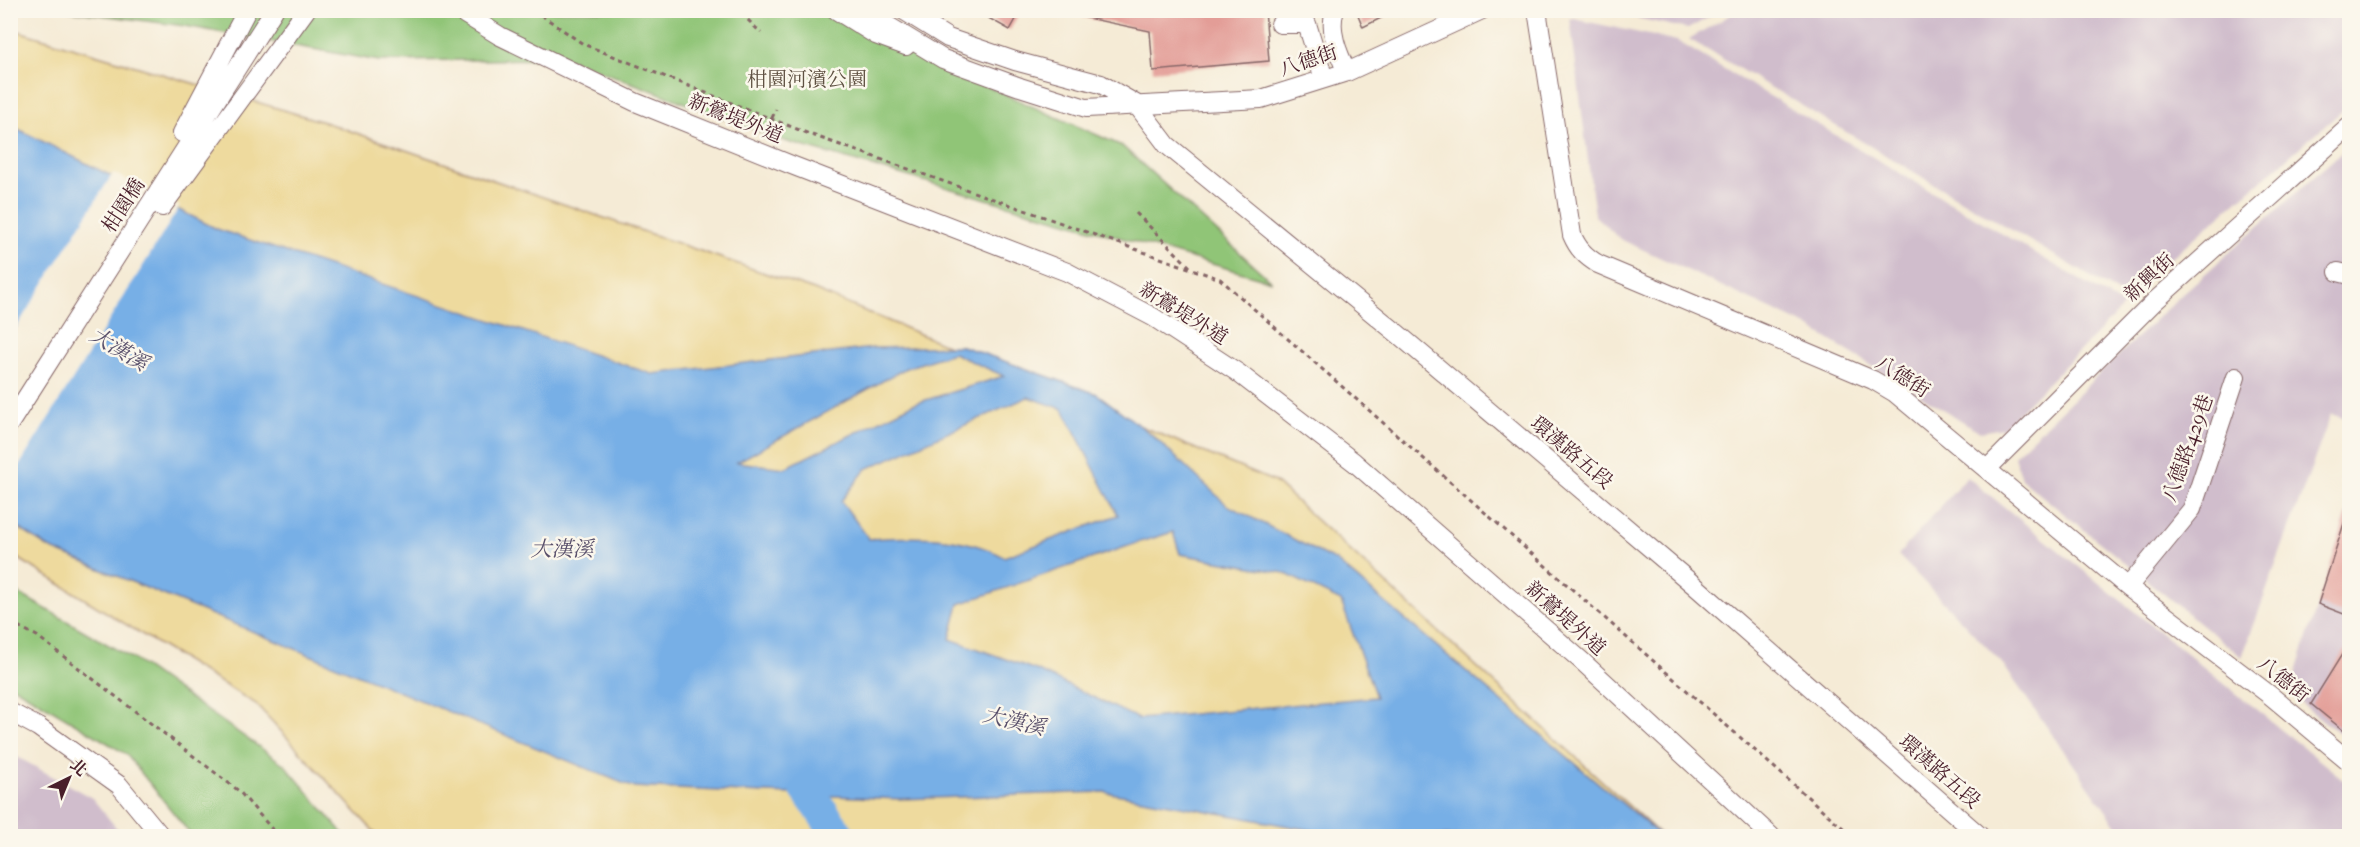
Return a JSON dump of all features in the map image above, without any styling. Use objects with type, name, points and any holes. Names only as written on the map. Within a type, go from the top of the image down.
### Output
[{"type":"street","points":[[37,381],[194,113],[247,10]]},
{"type":"street","name":"柑園橋","points":[[10,423],[274,10]]},
{"type":"street","points":[[37,381],[306,10]]},
{"type":"street","name":"新鶯堤外道","points":[[458,10],[500,36],[635,102],[1067,272],[1153,317],[1237,372],[1354,462],[1584,663],[1771,837]]},
{"type":"street","points":[[836,10],[876,35],[944,59]]},
{"type":"street","name":"八德街","points":[[862,10],[944,59],[1086,108],[1261,99],[1347,72],[1482,10]]},
{"type":"street","points":[[903,10],[948,38],[1015,61],[1101,84],[1136,104]]},
{"type":"street","points":[[1335,10],[1331,21],[1338,53],[1347,72]]},
{"type":"street","name":"八德街","points":[[1537,10],[1572,235],[1577,247],[1585,256],[1598,264],[1873,380],[1895,393],[2128,586],[2275,691],[2349,762]]},
{"type":"street","points":[[1280,24],[1307,24],[1324,79]]},
{"type":"street","name":"環漢路五段","points":[[1136,104],[1167,145],[1398,334],[1668,563],[1980,837]]},
{"type":"street","name":"新興街","points":[[1987,469],[2154,302],[2342,142],[2349,126]]},
{"type":"street","name":"八德路429巷","points":[[2128,586],[2192,509],[2236,376]]},
{"type":"street","points":[[10,712],[38,727],[119,784],[161,837]]},
{"type":"path","points":[[733,10],[744,16],[761,33]]},
{"type":"path","points":[[772,118],[776,109]]},
{"type":"path","points":[[1136,213],[1191,269]]},
{"type":"path","points":[[10,622],[37,636],[239,792],[278,837]]},
{"type":"shaded area","points":[[1720,10],[1688,29],[1604,11]]},
{"type":"shaded area","points":[[1739,10],[2349,11],[2349,105],[2125,297],[1689,39]]},
{"type":"shaded area","points":[[1570,18],[1677,41],[2124,306],[2003,428],[1980,432],[1807,326],[1620,239],[1595,216]]},
{"type":"shaded area","points":[[2342,152],[2349,157],[2349,420],[2331,414],[2242,657],[2021,479],[2014,456],[2179,297]]},
{"type":"shaded area","points":[[1967,477],[2349,784],[2349,836],[2124,836],[2001,662],[1898,555]]},
{"type":"shaded area","points":[[2349,506],[2349,741],[2289,694]]},
{"type":"shaded area","points":[[10,753],[92,798],[123,836],[11,836]]},
{"type":"green space","name":"柑園河濱公園","points":[[69,11],[816,11],[1122,146],[1271,281],[788,142],[569,59],[379,61],[185,26]]},
{"type":"green space","points":[[11,589],[133,659],[285,765],[345,836],[192,836],[126,754],[11,685]]},
{"type":"sand","name":"大漢溪","points":[[11,29],[327,123],[814,290],[1275,482],[1662,836],[378,836],[256,704],[11,554]]},
{"type":"water","name":"大漢溪","points":[[10,125],[217,229],[652,374],[873,348],[962,346],[1097,394],[1151,434],[1227,505],[1336,561],[1661,836],[1330,836],[1326,833],[1105,792],[900,799],[632,787],[49,548],[11,523]],"holes":[[[953,353],[1004,376],[913,404],[785,468],[737,462],[906,368]],[[1028,397],[1063,409],[1118,515],[1004,557],[955,540],[921,537],[869,539],[841,501],[866,469]],[[1173,532],[1180,554],[1284,573],[1341,601],[1376,697],[1139,719],[1036,670],[950,639],[959,604]]]},
{"type":"pier","points":[[113,173],[180,206],[11,479],[11,336]]},
{"type":"building","points":[[974,10],[1021,10],[1010,30]]},
{"type":"building","points":[[1082,10],[1265,10],[1269,61],[1153,71],[1150,31],[1082,17]]},
{"type":"building","points":[[1356,10],[1397,10],[1363,27]]},
{"type":"building","points":[[2347,514],[2349,515],[2349,616],[2318,604]]},
{"type":"building","points":[[2349,643],[2349,735],[2311,704]]},
{"type":"waterway","points":[[784,757],[839,836]]}]
